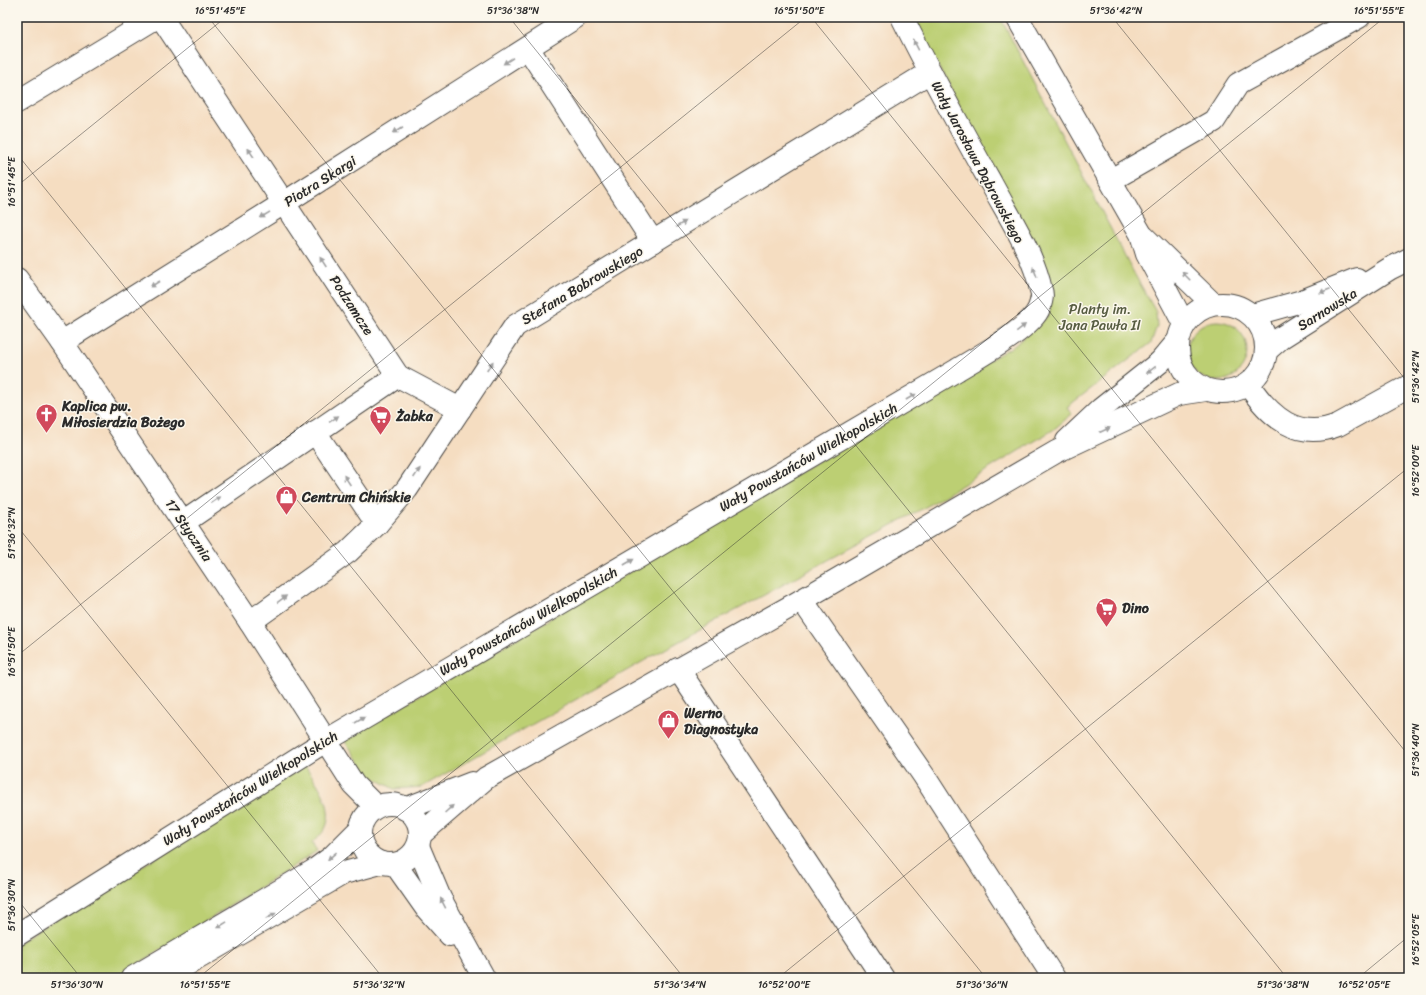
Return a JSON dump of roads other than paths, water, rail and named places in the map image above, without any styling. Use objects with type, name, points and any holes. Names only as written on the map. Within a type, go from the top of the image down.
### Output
[{"type":"street","points":[[17,102],[157,17]]},
{"type":"street","name":"Podzamcze","points":[[161,17],[398,376]]},
{"type":"street","name":"Piotra Skargi","points":[[62,342],[576,17]]},
{"type":"street","name":"Wały Jarosława Dąbrowskiego","points":[[902,17],[930,72],[1023,243],[1035,269],[1042,292],[1039,309]]},
{"type":"street","points":[[1017,17],[1140,234],[1181,333],[1178,356],[1182,369],[1196,385],[1206,390]]},
{"type":"street","points":[[1110,180],[1214,121],[1238,84],[1359,17]]},
{"type":"street","points":[[528,48],[652,242]]},
{"type":"street","name":"Stefana Bobrowskiego","points":[[250,622],[348,552],[377,524],[406,489],[515,326],[930,72]]},
{"type":"street","points":[[1140,234],[1155,246],[1213,304]]},
{"type":"street","name":"Sarnowska","points":[[1266,351],[1282,337],[1389,269],[1409,259]]},
{"type":"street","name":"Sarnowska","points":[[1252,315],[1296,302],[1356,279],[1389,269]]},
{"type":"street","name":"17 Stycznia","points":[[17,279],[24,303],[62,342],[250,622],[327,740],[354,786],[376,808]]},
{"type":"street","points":[[405,809],[486,778],[802,600],[1056,452],[1178,394],[1206,390],[1228,392],[1248,384],[1257,375],[1264,364],[1266,351],[1265,338],[1260,326],[1252,315],[1240,307],[1227,304],[1213,304],[1200,309],[1189,317],[1181,333],[1160,362],[1101,409],[1056,452]]},
{"type":"street","name":"Wały Powstańców Wielkopolskich","points":[[17,935],[327,740],[957,370],[1014,334],[1028,323],[1039,309]]},
{"type":"street","points":[[184,522],[398,376],[460,409]]},
{"type":"street","points":[[1248,384],[1258,399],[1270,412],[1285,423],[1307,430],[1327,429],[1409,386]]},
{"type":"street","points":[[314,432],[377,524]]},
{"type":"street","points":[[802,600],[924,776],[1054,978]]},
{"type":"street","points":[[678,669],[883,978]]},
{"type":"street","points":[[164,978],[344,873],[404,861],[412,854],[419,840],[486,778]]},
{"type":"street","points":[[132,978],[313,871],[332,857],[360,830],[368,813],[386,804],[396,805],[405,809],[413,816],[418,825],[419,840],[440,898],[479,970]]},
{"type":"street","points":[[360,830],[360,838],[367,854],[388,863],[479,970]]},
{"type":"place","name":"Kaplica pw. Miłosierdzia Bożego","points":[[46,434]]},
{"type":"place","name":"Żabka","points":[[380,436]]},
{"type":"place","name":"Centrum Chińskie","points":[[286,516]]},
{"type":"place","name":"Dino","points":[[1107,628]]},
{"type":"place","name":"Werno Diagnostyka","points":[[668,740]]},
{"type":"park label","name":"Planty im. Jana Pawła II","points":[[1100,318]]}]
